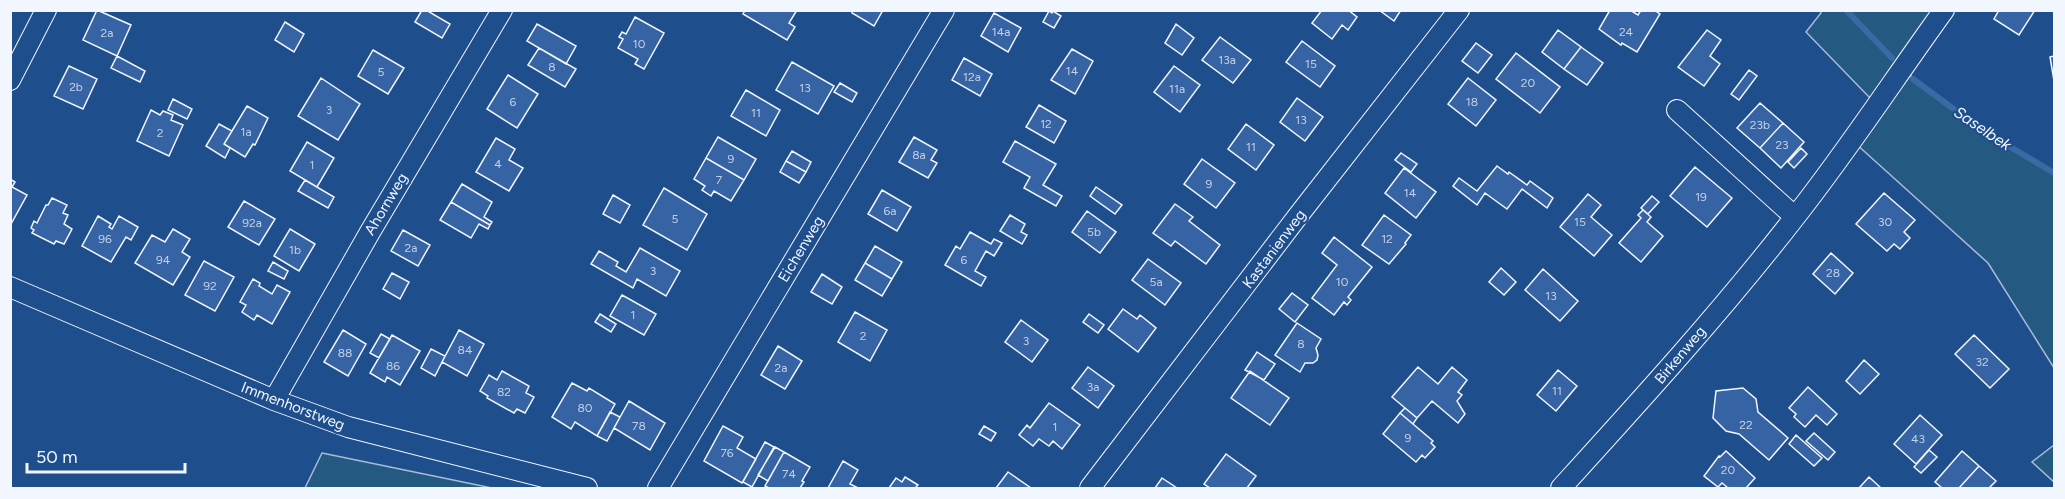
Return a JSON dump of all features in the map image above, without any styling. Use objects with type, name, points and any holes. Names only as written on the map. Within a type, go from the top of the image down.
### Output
[{"type":"street","points":[[10,80],[46,10]]},
{"type":"street","name":"Ahornweg","points":[[274,400],[370,232],[502,10]]},
{"type":"street","name":"Eichenweg","points":[[658,489],[944,10]]},
{"type":"street","name":"Kastanienweg","points":[[1090,489],[1301,212],[1459,10]]},
{"type":"street","name":"Birkenweg","points":[[1562,489],[1654,386],[1795,217],[1944,10]]},
{"type":"street","points":[[1677,110],[1795,217]]},
{"type":"street","name":"Immenhorstweg","points":[[10,287],[274,400],[348,427],[587,489]]},
{"type":"shaded area","points":[[1820,11],[1933,11],[1897,63],[1952,109],[2054,173],[2054,368],[1988,263],[1855,143],[1883,106],[1869,97],[1806,32],[1821,13]]},
{"type":"shaded area","points":[[2054,445],[2054,482],[2032,462]]},
{"type":"shaded area","points":[[322,453],[492,488],[305,488]]},
{"type":"building","points":[[97,10],[131,25],[117,56],[83,40]]},
{"type":"building","points":[[422,10],[450,24],[442,38],[415,22]]},
{"type":"building","points":[[745,10],[797,10],[789,23],[795,27],[787,40],[743,14]]},
{"type":"building","points":[[853,10],[883,10],[874,26],[852,13]]},
{"type":"building","points":[[1322,10],[1348,10],[1357,17],[1348,30],[1342,25],[1332,39],[1312,23]]},
{"type":"building","points":[[1379,10],[1401,10],[1394,21]]},
{"type":"building","points":[[1610,10],[1630,10],[1638,15],[1641,10],[1654,10],[1660,14],[1637,52],[1622,43],[1621,45],[1599,29]]},
{"type":"building","points":[[1999,10],[2035,10],[2019,35],[1994,19]]},
{"type":"building","points":[[1049,11],[1061,16],[1054,28],[1043,22]]},
{"type":"building","points":[[994,13],[1021,28],[1008,52],[981,36]]},
{"type":"building","points":[[635,17],[664,33],[644,69],[635,64],[638,59],[618,48],[623,39],[619,37],[622,32],[626,34]]},
{"type":"building","points":[[285,22],[304,34],[294,52],[275,40]]},
{"type":"building","points":[[537,24],[576,46],[566,64],[527,41]]},
{"type":"building","points":[[1176,24],[1194,38],[1182,55],[1165,43]]},
{"type":"building","points":[[1558,30],[1581,47],[1564,69],[1542,52]]},
{"type":"building","points":[[1707,30],[1721,40],[1710,56],[1720,64],[1704,86],[1678,67]]},
{"type":"building","points":[[1220,37],[1251,60],[1233,83],[1202,60]]},
{"type":"building","points":[[1302,41],[1335,66],[1320,87],[1286,62]]},
{"type":"building","points":[[1476,43],[1492,55],[1478,73],[1462,61]]},
{"type":"building","points":[[1581,47],[1603,63],[1587,85],[1564,69]]},
{"type":"building","points":[[539,48],[576,69],[565,87],[528,65]]},
{"type":"building","points":[[1072,49],[1093,61],[1075,94],[1051,80]]},
{"type":"building","points":[[373,50],[404,68],[388,94],[358,76]]},
{"type":"building","points":[[1516,53],[1560,87],[1540,113],[1496,79]]},
{"type":"building","points":[[117,56],[145,71],[140,82],[111,68]]},
{"type":"building","points":[[2054,56],[2054,81],[2050,57]]},
{"type":"building","points":[[964,58],[992,74],[980,96],[952,80]]},
{"type":"building","points":[[792,62],[834,86],[818,114],[776,90]]},
{"type":"building","points":[[69,66],[97,79],[83,109],[54,96]]},
{"type":"building","points":[[1174,66],[1200,85],[1180,112],[1154,92]]},
{"type":"building","points":[[1749,70],[1757,76],[1739,100],[1731,94]]},
{"type":"building","points":[[508,75],[538,94],[517,128],[487,109]]},
{"type":"building","points":[[321,78],[360,104],[338,140],[298,116]]},
{"type":"building","points":[[1468,78],[1496,100],[1476,126],[1448,104]]},
{"type":"building","points":[[840,83],[857,93],[852,102],[834,92]]},
{"type":"building","points":[[746,90],[780,110],[766,136],[731,116]]},
{"type":"building","points":[[1297,98],[1323,117],[1305,141],[1280,122]]},
{"type":"building","points":[[173,99],[192,109],[187,119],[168,110]]},
{"type":"building","points":[[1760,103],[1783,123],[1760,148],[1737,128]]},
{"type":"building","points":[[1039,105],[1066,121],[1054,143],[1026,127]]},
{"type":"building","points":[[247,106],[268,118],[255,145],[253,144],[245,157],[224,144]]},
{"type":"building","points":[[151,110],[160,115],[163,111],[173,115],[171,120],[183,125],[169,156],[137,141]]},
{"type":"building","points":[[1783,123],[1804,142],[1781,168],[1760,148]]},
{"type":"building","points":[[219,124],[232,131],[224,144],[230,148],[225,158],[206,146]]},
{"type":"building","points":[[1246,124],[1274,145],[1256,170],[1228,149]]},
{"type":"building","points":[[718,137],[756,159],[744,180],[706,158]]},
{"type":"building","points":[[914,137],[937,150],[931,160],[937,163],[928,178],[899,162]]},
{"type":"building","points":[[496,138],[515,149],[509,160],[523,168],[509,191],[476,172]]},
{"type":"building","points":[[1015,141],[1056,164],[1043,185],[1062,196],[1056,206],[1024,188],[1030,177],[1003,162]]},
{"type":"building","points":[[307,142],[334,158],[317,187],[290,171]]},
{"type":"building","points":[[1801,148],[1807,154],[1794,168],[1788,162]]},
{"type":"building","points":[[792,151],[811,162],[806,172],[786,161]]},
{"type":"building","points":[[1401,153],[1417,164],[1411,172],[1395,160]]},
{"type":"building","points":[[706,158],[744,180],[731,201],[714,191],[711,196],[702,190],[705,186],[694,179]]},
{"type":"building","points":[[1202,159],[1235,183],[1216,208],[1184,184]]},
{"type":"building","points":[[786,161],[806,172],[799,183],[780,172]]},
{"type":"building","points":[[1497,166],[1527,185],[1530,181],[1553,198],[1547,208],[1522,189],[1507,209],[1485,193],[1477,205],[1453,186],[1459,178],[1477,191]]},
{"type":"building","points":[[1695,167],[1732,198],[1707,227],[1670,196]]},
{"type":"building","points":[[1404,168],[1436,192],[1416,218],[1385,193]]},
{"type":"building","points":[[10,179],[15,182],[12,187],[27,195],[11,224]]},
{"type":"building","points":[[305,180],[334,197],[328,208],[298,191]]},
{"type":"building","points":[[462,184],[492,202],[484,217],[492,222],[490,225],[451,202]]},
{"type":"building","points":[[1096,187],[1122,205],[1115,214],[1090,196]]},
{"type":"building","points":[[664,188],[707,214],[687,250],[643,225]]},
{"type":"building","points":[[882,190],[911,207],[897,231],[868,214]]},
{"type":"building","points":[[1884,193],[1915,220],[1904,232],[1910,238],[1900,249],[1894,244],[1887,251],[1856,224]]},
{"type":"building","points":[[1588,194],[1601,205],[1591,217],[1612,235],[1594,256],[1560,227]]},
{"type":"building","points":[[613,195],[630,205],[620,223],[603,214]]},
{"type":"building","points":[[1652,196],[1659,202],[1648,214],[1641,208]]},
{"type":"building","points":[[52,198],[67,205],[63,213],[68,215],[64,224],[72,229],[64,244],[56,241],[54,244],[32,233],[34,230],[31,228],[34,221],[37,223]]},
{"type":"building","points":[[244,201],[275,219],[259,245],[228,227]]},
{"type":"building","points":[[451,202],[490,225],[488,229],[479,224],[471,238],[440,220]]},
{"type":"building","points":[[1175,204],[1193,217],[1189,221],[1220,245],[1206,264],[1175,241],[1171,246],[1153,233]]},
{"type":"building","points":[[1643,210],[1651,217],[1647,222],[1663,236],[1641,262],[1619,243],[1641,218],[1638,215]]},
{"type":"building","points":[[1087,211],[1116,232],[1100,253],[1072,232]]},
{"type":"building","points":[[1010,215],[1025,224],[1021,232],[1027,235],[1022,244],[1000,231]]},
{"type":"building","points":[[1384,215],[1411,235],[1389,264],[1362,245]]},
{"type":"building","points":[[98,216],[111,224],[109,227],[112,229],[119,216],[138,227],[131,240],[126,237],[111,262],[82,246]]},
{"type":"building","points":[[173,229],[190,239],[182,252],[190,257],[173,285],[135,263],[152,235],[165,242]]},
{"type":"building","points":[[290,229],[315,244],[299,271],[274,256]]},
{"type":"building","points":[[403,230],[430,245],[418,266],[391,251]]},
{"type":"building","points":[[970,232],[991,244],[994,239],[1002,243],[994,256],[986,251],[975,271],[986,277],[981,286],[945,265],[956,246],[960,249]]},
{"type":"building","points":[[1334,237],[1372,267],[1348,297],[1351,300],[1347,305],[1344,302],[1334,315],[1312,298],[1337,265],[1322,253]]},
{"type":"building","points":[[875,246],[902,262],[892,279],[865,263]]},
{"type":"building","points":[[640,248],[680,271],[666,296],[637,279],[633,288],[591,264],[599,251],[618,262],[616,266],[626,272]]},
{"type":"building","points":[[1831,253],[1853,273],[1835,294],[1813,274]]},
{"type":"building","points":[[1148,259],[1181,283],[1165,305],[1132,280]]},
{"type":"building","points":[[204,261],[234,277],[215,311],[185,295]]},
{"type":"building","points":[[273,262],[288,271],[284,279],[268,271]]},
{"type":"building","points":[[865,263],[892,279],[882,296],[855,280]]},
{"type":"building","points":[[1501,268],[1516,282],[1504,295],[1489,282]]},
{"type":"building","points":[[1543,269],[1578,301],[1560,321],[1525,290]]},
{"type":"building","points":[[392,273],[409,282],[400,299],[383,289]]},
{"type":"building","points":[[822,274],[842,287],[832,304],[811,292]]},
{"type":"building","points":[[253,279],[272,294],[277,285],[290,292],[272,324],[257,315],[254,320],[242,312],[246,305],[240,302]]},
{"type":"building","points":[[1292,293],[1308,305],[1295,322],[1279,309]]},
{"type":"building","points":[[622,295],[656,314],[644,335],[610,316]]},
{"type":"building","points":[[1123,309],[1137,319],[1140,315],[1156,328],[1138,352],[1108,329]]},
{"type":"building","points":[[855,312],[887,330],[870,361],[838,342]]},
{"type":"building","points":[[600,314],[616,324],[611,332],[595,322]]},
{"type":"building","points":[[1089,314],[1104,325],[1098,333],[1083,322]]},
{"type":"building","points":[[1021,320],[1048,340],[1032,362],[1005,342]]},
{"type":"building","points":[[1297,323],[1321,339],[1316,348],[1317,360],[1313,363],[1305,363],[1300,372],[1275,355]]},
{"type":"building","points":[[343,330],[366,344],[348,376],[324,362]]},
{"type":"building","points":[[459,330],[484,344],[467,376],[442,362]]},
{"type":"building","points":[[381,334],[390,339],[379,358],[370,353]]},
{"type":"building","points":[[392,335],[420,351],[400,385],[387,377],[385,382],[370,373]]},
{"type":"building","points":[[1974,335],[2009,369],[1990,388],[1955,354]]},
{"type":"building","points":[[778,346],[802,361],[785,389],[761,375]]},
{"type":"building","points":[[431,349],[445,356],[435,376],[421,368]]},
{"type":"building","points":[[1257,352],[1275,364],[1264,380],[1245,370]]},
{"type":"building","points":[[1864,360],[1879,374],[1860,394],[1846,381]]},
{"type":"building","points":[[1088,367],[1114,386],[1098,408],[1072,388]]},
{"type":"building","points":[[1418,367],[1438,384],[1452,367],[1467,380],[1458,392],[1462,395],[1457,401],[1465,414],[1458,423],[1432,401],[1417,418],[1392,397]]},
{"type":"building","points":[[1558,370],[1577,386],[1556,411],[1537,395]]},
{"type":"building","points":[[502,371],[529,386],[526,393],[534,397],[525,413],[517,409],[514,413],[487,398],[488,396],[480,391],[489,375],[497,380]]},
{"type":"building","points":[[1250,371],[1289,398],[1270,425],[1231,398]]},
{"type":"building","points":[[572,383],[587,391],[589,388],[615,404],[597,436],[575,422],[571,429],[552,417]]},
{"type":"building","points":[[1808,387],[1837,414],[1827,425],[1816,415],[1805,427],[1794,417],[1796,414],[1789,408]]},
{"type":"building","points":[[1743,388],[1756,399],[1758,412],[1788,438],[1769,460],[1739,434],[1726,431],[1713,418],[1716,391]]},
{"type":"building","points":[[629,401],[665,423],[650,450],[614,428]]},
{"type":"building","points":[[1049,403],[1080,425],[1062,449],[1053,441],[1049,446],[1039,439],[1033,446],[1019,435],[1027,425],[1030,428]]},
{"type":"building","points":[[1405,408],[1417,418],[1413,424],[1400,413]]},
{"type":"building","points":[[610,412],[620,417],[607,441],[597,436]]},
{"type":"building","points":[[1400,413],[1433,441],[1431,443],[1435,447],[1425,458],[1422,455],[1416,462],[1383,434]]},
{"type":"building","points":[[1920,415],[1942,435],[1916,464],[1894,444]]},
{"type":"building","points":[[723,426],[743,437],[737,448],[756,459],[742,483],[704,461]]},
{"type":"building","points":[[984,426],[996,433],[991,441],[979,434]]},
{"type":"building","points":[[1814,433],[1835,452],[1828,460],[1806,441]]},
{"type":"building","points":[[1796,435],[1822,458],[1814,466],[1789,444]]},
{"type":"building","points":[[765,442],[774,447],[752,487],[743,482]]},
{"type":"building","points":[[775,447],[784,452],[768,481],[758,475]]},
{"type":"building","points":[[1929,450],[1937,457],[1921,473],[1914,467]]},
{"type":"building","points":[[1726,451],[1755,478],[1746,488],[1728,488],[1722,483],[1718,487],[1704,476],[1719,456]]},
{"type":"building","points":[[1962,451],[1979,466],[1959,488],[1942,488],[1935,482]]},
{"type":"building","points":[[784,452],[810,467],[800,488],[765,486]]},
{"type":"building","points":[[1226,454],[1256,476],[1247,488],[1210,488],[1204,484]]},
{"type":"building","points":[[843,461],[858,470],[850,484],[858,488],[828,488]]},
{"type":"building","points":[[1979,466],[1996,481],[1989,488],[1959,488]]},
{"type":"building","points":[[1008,472],[1031,488],[996,488]]},
{"type":"building","points":[[905,477],[918,485],[915,488],[889,488],[896,478],[902,482]]},
{"type":"building","points":[[1869,477],[1881,488],[1859,488]]},
{"type":"building","points":[[1162,478],[1177,488],[1155,488]]},
{"type":"waterway","name":"Saselbek","points":[[1846,10],[1892,58]]},
{"type":"waterway","name":"Saselbek","points":[[1913,79],[1982,130],[2054,173]]}]
